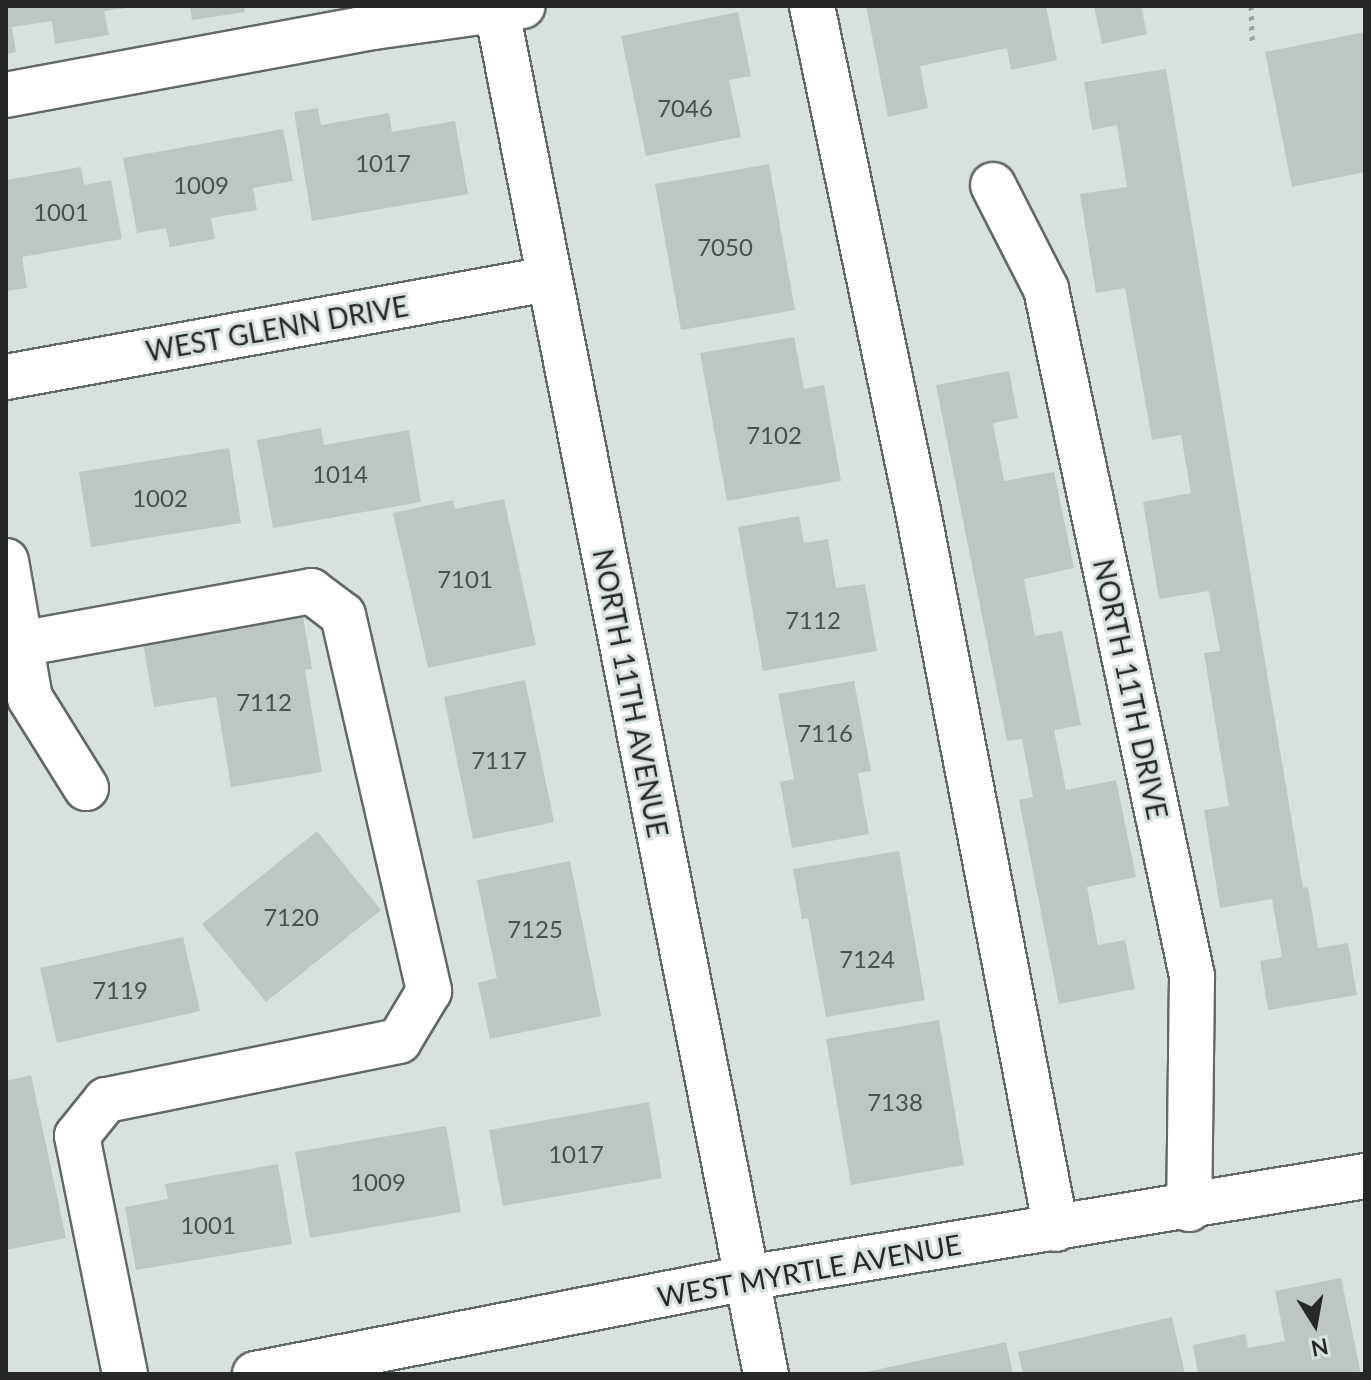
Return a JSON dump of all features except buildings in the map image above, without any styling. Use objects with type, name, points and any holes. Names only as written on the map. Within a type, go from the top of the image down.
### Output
[{"type":"street","points":[[812,6],[918,511],[1056,1229]]},
{"type":"street","points":[[6,95],[374,27],[510,8]]},
{"type":"street","name":"NORTH 11TH AVENUE","points":[[510,8],[548,279],[766,1374]]},
{"type":"street","name":"NORTH 11TH DRIVE","points":[[993,185],[1046,289],[1192,976],[1189,1209]]},
{"type":"street","name":"WEST GLENN DRIVE","points":[[6,377],[548,279]]},
{"type":"street","points":[[6,561],[14,632],[30,698],[86,788]]},
{"type":"street","points":[[14,632],[311,591],[343,615],[429,991],[399,1041],[106,1100],[77,1136],[125,1374]]},
{"type":"street","name":"WEST MYRTLE AVENUE","points":[[255,1374],[747,1278],[1189,1209],[1365,1176]]},
{"type":"path","points":[[1251,6],[1252,44]]}]
